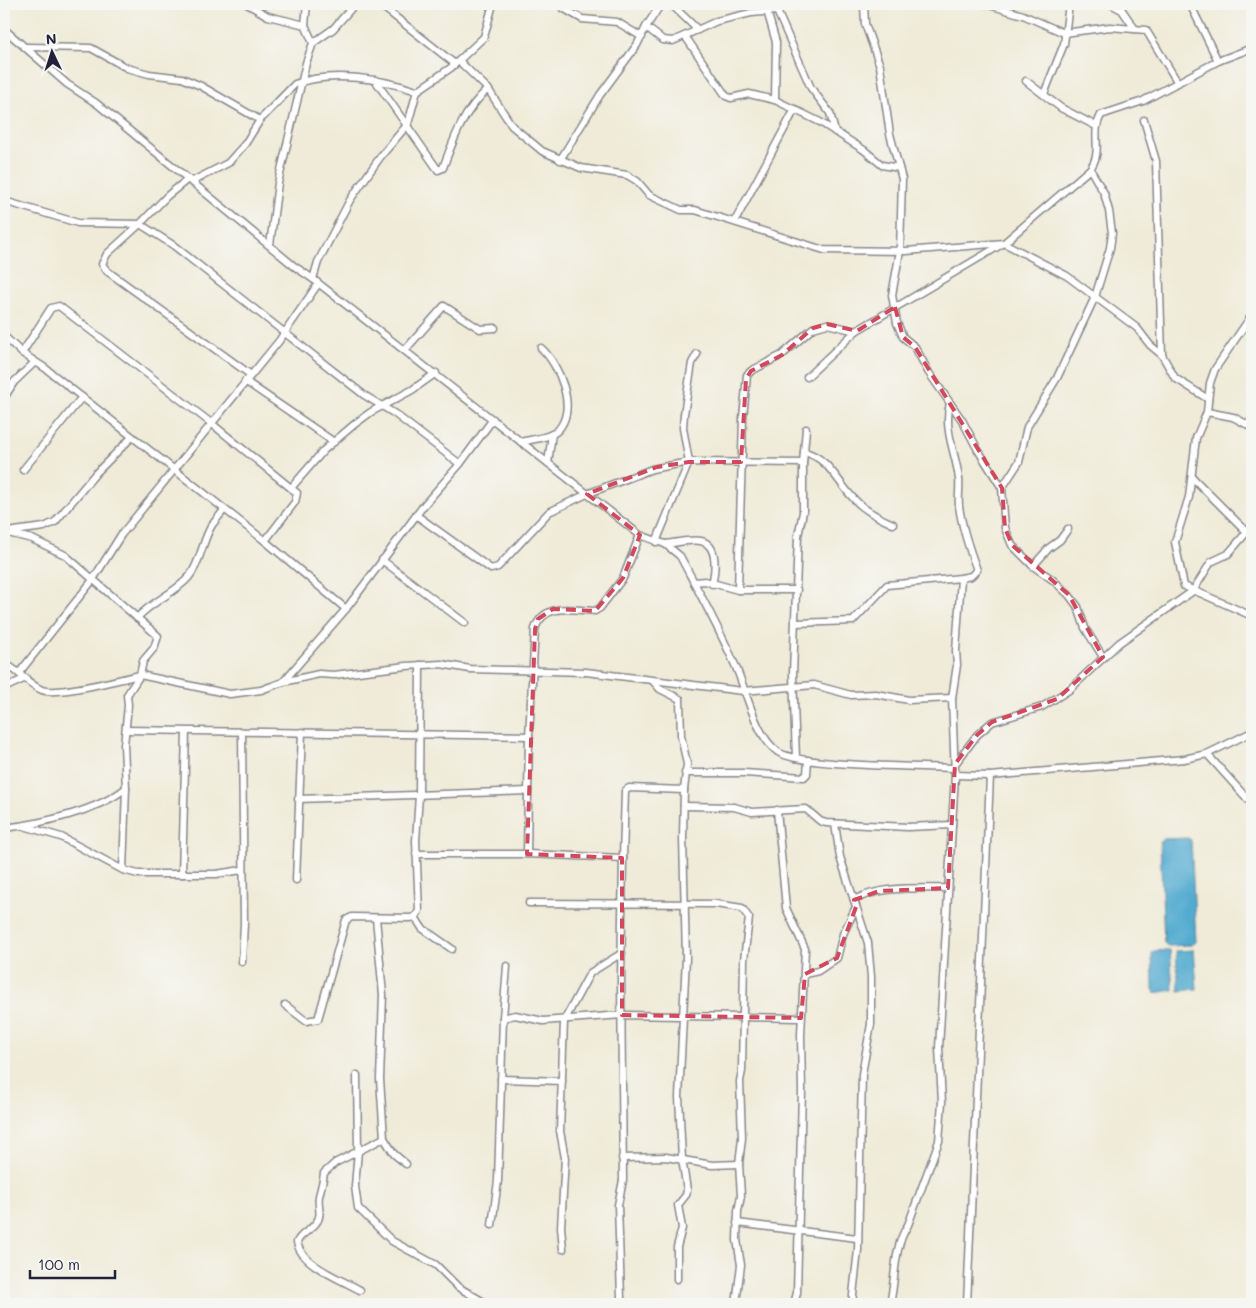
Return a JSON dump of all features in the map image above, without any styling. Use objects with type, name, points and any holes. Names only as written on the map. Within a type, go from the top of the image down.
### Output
[{"type":"street","points":[[247,4],[268,16],[304,25]]},
{"type":"street","points":[[307,4],[304,25],[313,43]]},
{"type":"street","points":[[270,245],[278,183],[313,43],[333,28],[354,4]]},
{"type":"street","points":[[379,4],[488,89],[512,126],[533,145],[560,160],[586,169],[627,174],[637,181],[649,195],[681,210],[694,210],[824,250],[900,251],[1004,243],[1058,271],[1138,328],[1150,345],[1162,355],[1175,378],[1208,399]]},
{"type":"street","points":[[19,673],[92,581],[121,535],[175,471],[284,332],[316,281],[318,262],[350,200],[380,156],[408,124],[417,91],[457,63],[486,34],[493,4]]},
{"type":"street","points":[[561,4],[563,8],[582,19],[617,22],[642,36]]},
{"type":"street","points":[[560,160],[575,131],[588,118],[600,95],[642,36],[661,4]]},
{"type":"street","points":[[671,4],[682,12],[698,30]]},
{"type":"street","points":[[765,4],[776,42],[775,100]]},
{"type":"street","points":[[646,27],[666,41],[672,41],[717,21],[777,11],[785,4]]},
{"type":"street","points":[[864,4],[865,24],[880,66],[890,134],[899,168],[902,189],[900,251],[893,290],[896,321],[903,336],[915,347],[929,373],[950,403],[1002,488],[1006,532],[1012,545],[1033,566],[1053,580],[1069,595],[1078,608],[1085,628],[1103,657]]},
{"type":"street","points":[[986,4],[1023,15],[1064,32],[1110,27],[1149,32],[1178,83]]},
{"type":"street","points":[[1044,94],[1060,56],[1069,4]]},
{"type":"street","points":[[1111,4],[1122,10],[1135,29]]},
{"type":"street","points":[[1190,4],[1218,61]]},
{"type":"street","points":[[777,11],[810,88],[830,114],[836,132]]},
{"type":"street","points":[[4,28],[67,84],[96,103],[294,266],[436,373],[640,535],[665,544],[705,542],[716,564],[712,584]]},
{"type":"street","points":[[685,36],[726,96],[731,98],[749,94],[775,100],[836,132],[882,165],[899,168]]},
{"type":"street","points":[[26,47],[91,48],[127,68],[149,74],[189,80],[260,120]]},
{"type":"street","points":[[807,377],[856,331],[1004,243],[1090,169],[1098,153],[1096,126],[1104,113],[1144,100],[1218,61],[1252,48]]},
{"type":"street","points":[[251,375],[103,268],[102,260],[167,196],[189,181],[228,163],[245,144],[260,120],[295,84],[339,77],[375,80],[417,91]]},
{"type":"street","points":[[375,80],[408,124],[436,168],[441,170],[470,106],[488,89]]},
{"type":"street","points":[[1026,81],[1061,108],[1096,126]]},
{"type":"street","points":[[735,222],[795,109]]},
{"type":"street","points":[[1144,120],[1156,161],[1162,355]]},
{"type":"street","points":[[1002,488],[1019,462],[1027,427],[1057,378],[1095,297],[1110,248],[1112,233],[1104,193],[1090,169]]},
{"type":"street","points":[[4,201],[78,223],[140,224],[173,245],[284,332],[460,464]]},
{"type":"street","points":[[22,353],[51,308],[59,306],[212,423],[297,493],[297,499],[265,541]]},
{"type":"street","points":[[405,350],[444,306],[480,328],[495,328]]},
{"type":"street","points":[[1252,315],[1215,369],[1207,412],[1196,438],[1192,477],[1175,548],[1182,582],[1193,591],[1252,616]]},
{"type":"street","points":[[738,590],[741,462],[746,379],[750,371],[782,355],[804,334],[818,326],[829,324],[856,331]]},
{"type":"street","points":[[4,336],[22,353],[82,397],[265,541],[346,609]]},
{"type":"street","points":[[521,442],[552,434],[562,423],[567,405],[566,396],[553,364],[541,348]]},
{"type":"street","points":[[656,542],[689,462],[683,428],[684,414],[692,363],[697,354]]},
{"type":"street","points":[[4,398],[14,382],[35,362]]},
{"type":"street","points":[[291,488],[334,442],[371,412],[412,390],[436,373]]},
{"type":"street","points":[[245,381],[334,442]]},
{"type":"street","points":[[23,470],[82,397]]},
{"type":"street","points":[[796,623],[853,621],[887,585],[961,578],[971,576],[977,570],[961,522],[959,481],[949,438],[948,412],[950,403]]},
{"type":"street","points":[[1207,412],[1233,417],[1252,427]]},
{"type":"street","points":[[283,682],[346,609],[416,515],[460,464],[493,419]]},
{"type":"street","points":[[796,758],[794,687],[798,536],[803,512],[803,463],[806,428]]},
{"type":"street","points":[[548,463],[552,434]]},
{"type":"street","points":[[4,532],[44,527],[55,522],[96,473],[132,437]]},
{"type":"street","points":[[804,452],[820,459],[861,506],[875,516],[893,524]]},
{"type":"street","points":[[416,515],[491,569],[498,567],[549,512],[587,494],[657,467],[689,462],[803,463]]},
{"type":"street","points":[[1192,477],[1247,532]]},
{"type":"street","points":[[137,618],[146,608],[174,591],[188,578],[196,565],[212,526],[224,510]]},
{"type":"street","points":[[955,769],[977,735],[992,722],[1042,707],[1057,699],[1093,670],[1103,657],[1193,591],[1212,562],[1228,554],[1252,526]]},
{"type":"street","points":[[1033,566],[1049,548],[1064,536],[1068,529]]},
{"type":"street","points":[[4,532],[32,539],[65,555],[92,581],[158,636],[154,648],[143,661],[140,675],[127,692],[123,870]]},
{"type":"street","points":[[527,854],[529,736],[535,628],[538,619],[544,613],[553,610],[595,611],[600,608],[623,578],[640,535]]},
{"type":"street","points":[[665,544],[680,556],[736,666],[743,691],[770,745],[779,753],[808,760],[955,769],[990,776],[1184,759],[1208,754],[1252,732]]},
{"type":"street","points":[[382,560],[465,623]]},
{"type":"street","points":[[890,1304],[893,1270],[902,1234],[908,1225],[939,1141],[942,1102],[939,1048],[955,769],[952,698],[958,666],[956,651],[961,578]]},
{"type":"street","points":[[694,582],[701,581],[738,590],[797,590]]},
{"type":"street","points":[[4,663],[36,687],[54,692],[140,675],[230,694],[261,690],[283,682],[319,674],[334,675],[441,664],[470,669],[586,672],[743,691],[814,685],[852,695],[876,694],[909,700],[952,698]]},
{"type":"street","points":[[416,917],[419,910],[416,854],[419,795],[420,665]]},
{"type":"street","points":[[4,688],[26,678]]},
{"type":"street","points":[[653,681],[660,689],[680,699],[681,736],[687,761],[684,790],[684,1016],[679,1097],[682,1159],[687,1190],[686,1196],[678,1205],[682,1228],[677,1247],[677,1279]]},
{"type":"street","points":[[126,730],[529,736]]},
{"type":"street","points":[[182,874],[186,732]]},
{"type":"street","points":[[242,732],[244,924],[242,962]]},
{"type":"street","points":[[296,880],[302,732]]},
{"type":"street","points":[[1208,754],[1252,804]]},
{"type":"street","points":[[685,773],[744,773],[804,777],[807,774],[808,760]]},
{"type":"street","points":[[967,1304],[990,776]]},
{"type":"street","points":[[4,828],[24,826],[92,805],[120,793],[126,788]]},
{"type":"street","points":[[620,1298],[618,1212],[623,1180],[622,953],[625,791],[629,788],[684,790]]},
{"type":"street","points":[[298,800],[528,792]]},
{"type":"street","points":[[684,806],[734,807],[752,812],[806,809],[820,821],[835,824],[908,828],[952,824]]},
{"type":"street","points":[[777,810],[786,908],[805,949],[801,1018],[802,1090],[797,1293],[794,1304]]},
{"type":"street","points":[[835,824],[840,857],[868,943],[872,1019],[862,1074],[857,1238],[852,1304]]},
{"type":"street","points":[[24,826],[61,837],[123,870],[148,875],[216,874],[242,870]]},
{"type":"street","points":[[416,854],[527,854],[623,858]]},
{"type":"street","points":[[854,900],[868,893],[880,891],[948,888]]},
{"type":"street","points":[[528,903],[733,906],[742,908],[746,912],[749,918],[744,960],[742,1071],[740,1081],[742,1138],[739,1164],[742,1196],[737,1223],[737,1246],[741,1265],[736,1304]]},
{"type":"street","points":[[805,974],[818,971],[837,958],[843,934],[856,908]]},
{"type":"street","points":[[285,1005],[306,1021],[318,1019],[321,1015],[342,926],[346,920],[352,917],[416,917]]},
{"type":"street","points":[[416,917],[422,928],[452,949]]},
{"type":"street","points":[[376,918],[383,995],[380,1079],[384,1138],[394,1154],[406,1164]]},
{"type":"street","points":[[563,1249],[561,1227],[565,1158],[560,1131],[564,1021],[590,973],[622,953]]},
{"type":"street","points":[[492,1225],[498,1181],[503,1018],[507,966]]},
{"type":"street","points":[[503,1018],[515,1015],[543,1021],[564,1021],[622,1015],[801,1018]]},
{"type":"street","points":[[357,1075],[358,1151],[354,1186],[358,1208],[400,1248],[436,1265],[458,1288],[488,1304]]},
{"type":"street","points":[[501,1079],[562,1081]]},
{"type":"street","points":[[360,1290],[315,1264],[302,1254],[297,1242],[299,1237],[316,1223],[319,1218],[318,1199],[323,1187],[324,1173],[335,1163],[384,1138]]},
{"type":"street","points":[[622,1158],[656,1157],[682,1159],[712,1165],[739,1164]]},
{"type":"street","points":[[737,1223],[857,1238]]},
{"type":"highlighted area","points":[[895,307],[903,337],[915,347],[1002,488],[1005,528],[1012,545],[1069,595],[1103,657],[1057,699],[992,722],[977,735],[955,764],[948,888],[879,891],[854,900],[856,907],[837,958],[805,974],[801,1018],[622,1015],[622,858],[527,854],[535,629],[538,619],[553,609],[595,611],[623,578],[640,535],[587,494],[657,467],[689,462],[741,462],[746,379],[751,371],[782,355],[813,328],[827,324],[857,331]]},
{"type":"water","points":[[1188,838],[1191,840],[1196,942],[1192,945],[1168,946],[1164,943],[1160,842],[1163,839]]},
{"type":"water","points":[[1170,950],[1173,990],[1155,993],[1153,989],[1152,954],[1154,951]]},
{"type":"water","points":[[1194,950],[1197,989],[1179,991],[1176,951]]}]
